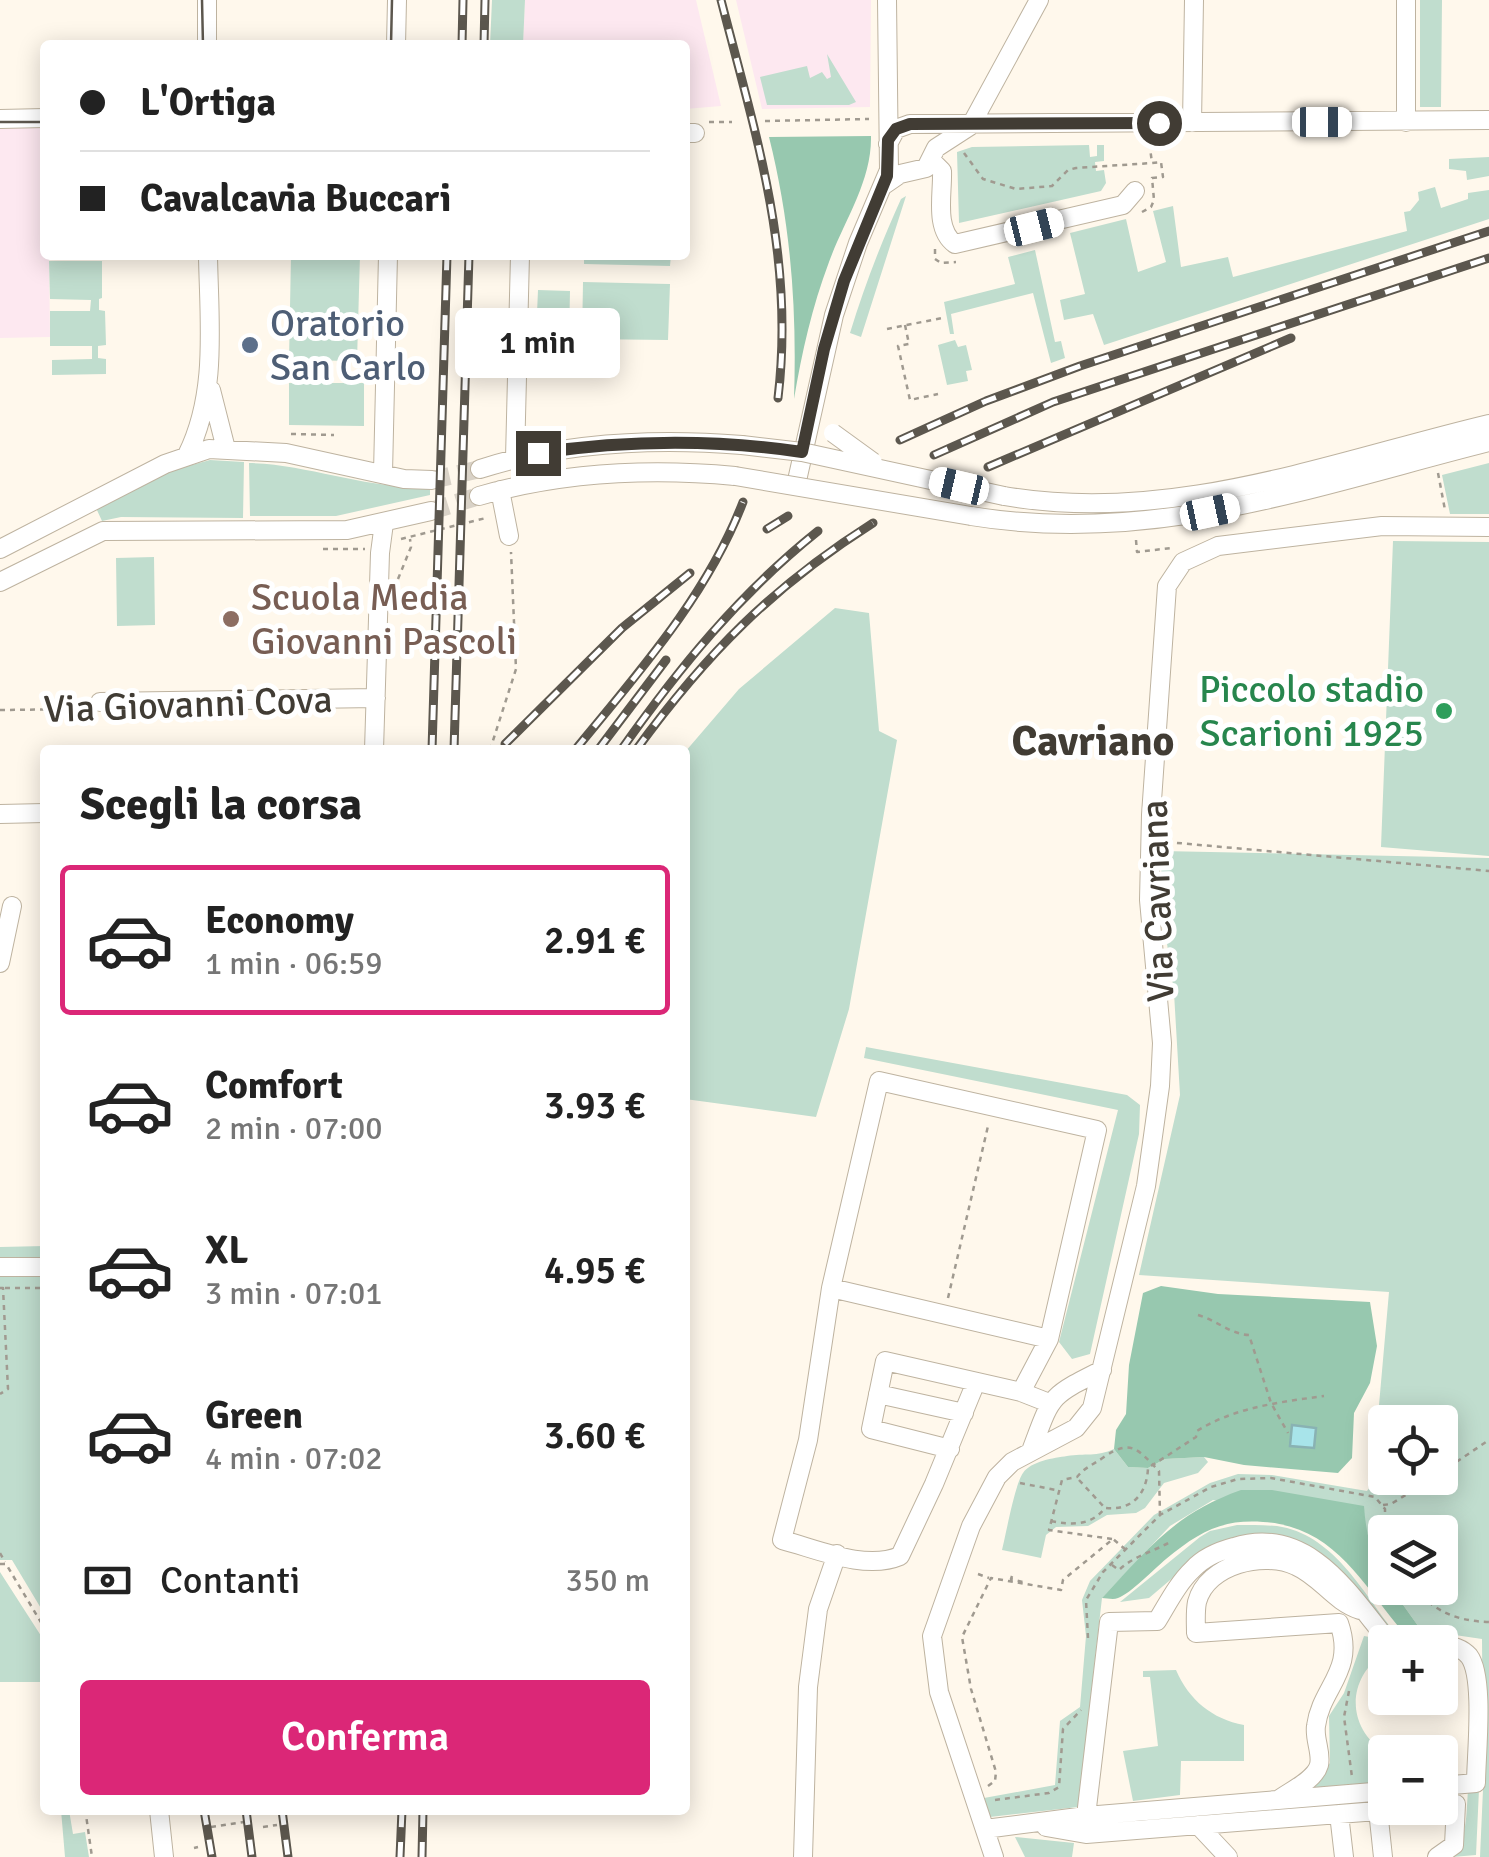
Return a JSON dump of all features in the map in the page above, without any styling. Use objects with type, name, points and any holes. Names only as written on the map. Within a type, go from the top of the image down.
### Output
[{"type":"street","points":[[207,0],[207,40]]},
{"type":"street","points":[[396,40],[397,0]]},
{"type":"street","points":[[796,485],[824,349],[844,281],[884,185],[888,149],[902,123],[887,0]]},
{"type":"street","points":[[884,185],[907,172],[922,170],[934,154],[970,126],[1039,0]]},
{"type":"street","points":[[1192,123],[1194,0]]},
{"type":"street","points":[[1406,0],[1406,122]]},
{"type":"street","points":[[0,119],[40,118]]},
{"type":"street","points":[[902,123],[970,126],[1489,120]]},
{"type":"street","points":[[902,123],[929,131],[942,170],[943,228],[955,244],[1123,205],[1135,190]]},
{"type":"street","points":[[888,149],[896,166],[907,172]]},
{"type":"street","points":[[208,260],[209,384],[226,449]]},
{"type":"street","points":[[384,473],[388,260]]},
{"type":"street","points":[[515,458],[520,260]]},
{"type":"street","points":[[187,454],[209,384]]},
{"type":"street","points":[[814,400],[837,437],[891,472]]},
{"type":"street","points":[[479,496],[592,474],[665,472],[796,485],[1005,522],[1074,525],[1190,517],[1391,458],[1489,424]]},
{"type":"street","points":[[480,469],[566,449],[640,443],[742,445],[802,452],[1004,496],[1078,502],[1181,499],[1489,442]]},
{"type":"street","points":[[0,549],[187,454],[226,449],[286,453],[404,479],[432,480]]},
{"type":"street","points":[[500,490],[510,536]]},
{"type":"street","points":[[0,582],[103,531],[347,530],[431,511]]},
{"type":"street","points":[[374,745],[384,523]]},
{"type":"street","name":"Via Cavriana","points":[[994,1857],[939,1692],[932,1636],[981,1504],[997,1478],[1012,1462],[1084,1422],[1092,1408],[1146,1186],[1162,1044],[1149,900],[1165,594],[1183,562],[1218,546],[1382,526],[1489,527]]},
{"type":"street","name":"Via Giovanni Cova","points":[[100,702],[376,698]]},
{"type":"street","points":[[0,814],[40,813]]},
{"type":"street","points":[[0,963],[12,906]]},
{"type":"street","points":[[976,1382],[900,1556],[887,1562],[869,1562],[782,1540],[808,1440],[830,1288],[879,1082],[1097,1130],[1049,1338],[1021,1392]]},
{"type":"street","points":[[0,1267],[40,1267]]},
{"type":"street","points":[[830,1288],[1049,1338]]},
{"type":"street","points":[[950,1449],[871,1429],[885,1361],[1049,1402],[1102,1370]]},
{"type":"street","points":[[878,1394],[964,1413]]},
{"type":"street","name":"Via Cavriana","points":[[1031,1451],[1049,1402]]},
{"type":"street","points":[[1086,1816],[1109,1622],[1158,1621],[1194,1567],[1214,1552],[1272,1542],[1300,1549],[1322,1564],[1375,1625]]},
{"type":"street","points":[[803,1857],[808,1687],[818,1609],[837,1554]]},
{"type":"street","points":[[1278,1800],[1312,1776],[1319,1766],[1316,1724],[1342,1663],[1344,1638],[1339,1623],[1196,1634],[1198,1601],[1208,1582],[1222,1571],[1269,1559],[1295,1565],[1339,1601],[1365,1612]]},
{"type":"street","points":[[1458,1649],[1469,1656],[1476,1677],[1476,1783],[1458,1784]]},
{"type":"street","points":[[985,1829],[1086,1816],[1368,1792]]},
{"type":"street","points":[[1031,1823],[1086,1834],[1368,1811]]},
{"type":"street","points":[[1339,1814],[1344,1857]]},
{"type":"street","points":[[160,1815],[164,1857]]},
{"type":"street","points":[[1198,1825],[1228,1857]]},
{"type":"street","points":[[1380,1825],[1384,1857]]},
{"type":"street","points":[[1437,1857],[1454,1846],[1457,1825]]},
{"type":"path","points":[[765,121],[902,123]]},
{"type":"path","points":[[961,147],[983,179],[1024,190],[1052,186],[1068,170],[1076,168],[1152,163]]},
{"type":"path","points":[[887,329],[942,318]]},
{"type":"path","points":[[905,325],[909,344],[898,346],[910,400],[938,394]]},
{"type":"path","points":[[290,434],[334,435]]},
{"type":"path","points":[[1438,472],[1446,516]]},
{"type":"path","points":[[396,541],[506,511]]},
{"type":"path","points":[[492,745],[516,668],[510,536]]},
{"type":"path","points":[[1136,539],[1137,552],[1182,548]]},
{"type":"path","points":[[396,586],[410,540]]},
{"type":"path","name":"Via Giovanni Cova","points":[[0,710],[86,709],[100,702]]},
{"type":"path","points":[[1150,841],[1489,871]]},
{"type":"path","points":[[944,1314],[992,1107]]},
{"type":"path","points":[[0,1394],[8,1389],[2,1288],[40,1288]]},
{"type":"path","points":[[1198,1315],[1238,1334],[1249,1335],[1271,1403],[1288,1433]]},
{"type":"path","points":[[1077,1478],[1106,1508],[1116,1509],[1137,1500],[1147,1482],[1148,1468],[1196,1437],[1197,1431],[1208,1424],[1271,1403],[1324,1396]]},
{"type":"path","points":[[1458,1460],[1489,1440]]},
{"type":"path","points":[[1126,1550],[1113,1539],[1049,1530],[1062,1480],[1077,1478],[1086,1466],[1118,1448],[1137,1449],[1159,1471],[1160,1515]]},
{"type":"path","points":[[1020,1483],[1058,1490]]},
{"type":"path","points":[[1365,1495],[1375,1496],[1383,1505],[1384,1515]]},
{"type":"path","points":[[1383,1505],[1406,1495]]},
{"type":"path","points":[[1051,1522],[1077,1524],[1091,1520],[1106,1508]]},
{"type":"path","points":[[978,1574],[1061,1590],[1063,1580],[1113,1539]]},
{"type":"path","points":[[1111,1564],[1119,1570],[1135,1556],[1172,1541]]},
{"type":"path","points":[[0,1553],[40,1621]]},
{"type":"path","points":[[1005,1581],[1006,1573]]},
{"type":"path","points":[[1012,1576],[1011,1580],[1022,1584]]},
{"type":"path","points":[[973,1793],[992,1784],[996,1772],[970,1690],[962,1637],[991,1578]]},
{"type":"path","points":[[1431,1605],[1464,1622],[1489,1622]]},
{"type":"path","points":[[1349,1692],[1345,1726],[1354,1793]]},
{"type":"path","points":[[86,1815],[92,1857]]},
{"type":"path","points":[[211,1827],[244,1822]]},
{"type":"path","points":[[263,1826],[277,1824]]},
{"type":"shaded area","points":[[525,0],[696,0],[721,106],[690,109],[690,40],[523,40]]},
{"type":"shaded area","points":[[736,0],[871,0],[870,107],[762,109]]},
{"type":"shaded area","points":[[40,122],[40,260],[49,260],[50,337],[0,338],[0,123]]},
{"type":"green space","points":[[492,0],[525,0],[523,40],[490,40]]},
{"type":"green space","points":[[1420,0],[1442,0],[1441,107],[1420,107]]},
{"type":"green space","points":[[827,54],[856,102],[767,105],[760,77],[807,66],[810,78],[822,72],[827,79],[831,77]]},
{"type":"green space","points":[[871,136],[862,185],[817,296],[794,399],[791,267],[769,137]]},
{"type":"green space","points":[[1089,145],[1090,157],[1097,156],[1097,145],[1104,145],[1104,161],[1095,162],[1096,171],[1104,170],[1106,183],[1101,191],[959,223],[957,152],[972,147]]},
{"type":"green space","points":[[1489,157],[1489,176],[1467,180],[1466,171],[1449,169],[1449,159]]},
{"type":"green space","points":[[1435,187],[1441,208],[1468,199],[1468,193],[1489,190],[1489,219],[1104,345],[1093,314],[1064,320],[1060,300],[1085,294],[1070,233],[1126,219],[1138,272],[1166,262],[1153,211],[1173,206],[1181,267],[1228,257],[1233,277],[1407,231],[1404,212],[1419,200],[1418,192]]},
{"type":"green space","points":[[906,196],[861,337],[850,333],[855,316],[901,199]]},
{"type":"green space","points":[[1035,250],[1055,342],[1061,341],[1065,358],[1051,363],[1033,293],[951,314],[954,334],[950,334],[944,302],[1015,284],[1008,257]]},
{"type":"green space","points":[[291,260],[360,260],[357,361],[289,360]]},
{"type":"green space","points":[[584,260],[671,260],[670,266],[584,264]]},
{"type":"green space","points":[[49,261],[102,261],[99,310],[105,311],[106,345],[98,346],[98,358],[106,359],[106,374],[52,375],[52,360],[92,359],[92,346],[50,346],[50,311],[90,311],[91,300],[50,299]]},
{"type":"green space","points":[[583,282],[670,284],[668,340],[582,339]]},
{"type":"green space","points":[[538,290],[570,291],[569,338],[536,337]]},
{"type":"green space","points":[[955,340],[958,347],[966,345],[972,370],[966,371],[968,381],[947,385],[938,345]]},
{"type":"green space","points":[[289,383],[364,383],[364,426],[289,425]]},
{"type":"green space","points":[[210,460],[244,462],[243,518],[121,517],[102,521],[96,508],[166,472]]},
{"type":"green space","points":[[249,463],[385,485],[430,486],[430,495],[336,516],[250,516]]},
{"type":"green space","points":[[1489,463],[1489,514],[1450,514],[1442,475]]},
{"type":"green space","name":"Piccolo stadio Scarioni 1925","points":[[1393,541],[1489,542],[1489,856],[1381,847]]},
{"type":"green space","points":[[154,557],[155,625],[117,626],[116,558]]},
{"type":"green space","points":[[835,608],[869,613],[879,731],[897,740],[849,1009],[816,1117],[690,1100],[690,746],[739,689]]},
{"type":"green space","points":[[1161,851],[1489,858],[1489,1857],[1480,1857],[1482,1639],[1458,1635],[1458,1625],[1417,1625],[1403,1605],[1458,1605],[1458,1515],[1368,1515],[1368,1536],[1365,1526],[1213,1500],[1170,1526],[1102,1598],[1078,1807],[990,1817],[984,1798],[1055,1785],[1060,1721],[1080,1707],[1086,1636],[1082,1600],[1090,1581],[1154,1515],[1210,1483],[1238,1474],[1272,1475],[1368,1490],[1368,1495],[1458,1495],[1458,1405],[1379,1405],[1389,1292],[1139,1275],[1180,1095],[1174,993],[1162,908]]},
{"type":"green space","points":[[866,1047],[1127,1095],[1140,1105],[1139,1134],[1090,1354],[1072,1359],[1059,1342],[1118,1110],[864,1058]]},
{"type":"green space","points":[[40,1246],[40,1607],[12,1560],[0,1560],[0,1247]]},
{"type":"green space","points":[[1161,1286],[1218,1294],[1370,1302],[1377,1346],[1370,1383],[1354,1413],[1352,1458],[1338,1473],[1244,1465],[1204,1457],[1165,1459],[1148,1468],[1128,1467],[1114,1449],[1116,1430],[1126,1414],[1129,1365],[1143,1293]]},
{"type":"green space","points":[[1114,1449],[1128,1467],[1148,1468],[1165,1459],[1204,1457],[1208,1462],[1198,1473],[1164,1483],[1145,1508],[1136,1513],[1107,1515],[1088,1526],[1056,1527],[1046,1535],[1041,1558],[1002,1550],[1017,1487],[1027,1469],[1049,1459]]},
{"type":"green space","points":[[1241,1490],[1272,1490],[1364,1506],[1368,1588],[1341,1558],[1307,1533],[1287,1526],[1248,1522],[1199,1535],[1123,1596],[1102,1598],[1164,1534],[1218,1499]]},
{"type":"green space","points":[[1237,1525],[1277,1526],[1314,1540],[1344,1566],[1368,1597],[1368,1605],[1374,1605],[1389,1625],[1383,1625],[1279,1538],[1248,1535],[1209,1547],[1149,1598],[1120,1602],[1210,1531]]},
{"type":"green space","points":[[0,1572],[40,1634],[40,1682],[0,1682]]},
{"type":"green space","points":[[1381,1605],[1403,1605],[1417,1625],[1397,1625]]},
{"type":"green space","points":[[1364,1636],[1368,1637],[1368,1668],[1356,1702],[1357,1716],[1368,1736],[1368,1787],[1304,1792],[1330,1763],[1329,1716],[1344,1693]]},
{"type":"green space","points":[[1176,1670],[1203,1706],[1244,1725],[1244,1761],[1181,1761],[1180,1795],[1133,1801],[1123,1751],[1158,1746],[1150,1677],[1143,1677],[1143,1671]]},
{"type":"green space","points":[[1479,1789],[1476,1855],[1452,1857],[1464,1833],[1468,1790]]},
{"type":"green space","points":[[61,1815],[70,1815],[73,1834],[85,1832],[89,1857],[65,1857]]},
{"type":"green space","points":[[1015,1837],[1074,1843],[1072,1857],[1025,1857]]},
{"type":"water","points":[[1292,1425],[1316,1428],[1314,1448],[1290,1446]]},
{"type":"tunnel","points":[[432,480],[480,469]]},
{"type":"tunnel","points":[[431,511],[479,496]]},
{"type":"tram line","points":[[202,0],[203,40]]},
{"type":"tram line","points":[[391,40],[392,0]]},
{"type":"tram line","points":[[0,122],[40,122]]},
{"type":"railway","points":[[462,40],[463,0]]},
{"type":"railway","points":[[484,40],[485,0]]},
{"type":"railway","points":[[721,0],[759,148],[777,245],[782,345],[778,398]]},
{"type":"railway","points":[[900,440],[986,401],[1080,366],[1489,231]]},
{"type":"railway","points":[[934,455],[1053,402],[1489,258]]},
{"type":"railway","points":[[432,745],[447,260]]},
{"type":"railway","points":[[454,745],[469,260]]},
{"type":"railway","points":[[988,467],[1291,338]]},
{"type":"railway","points":[[579,745],[691,601],[743,502]]},
{"type":"railway","points":[[767,529],[788,516]]},
{"type":"railway","points":[[640,745],[688,683],[743,625],[803,572],[873,523]]},
{"type":"railway","points":[[625,745],[712,633],[762,580],[818,531]]},
{"type":"railway","points":[[505,744],[622,628],[690,573]]},
{"type":"railway","points":[[602,745],[666,660]]},
{"type":"railway","points":[[205,1815],[212,1857]]},
{"type":"railway","points":[[247,1815],[252,1857]]},
{"type":"railway","points":[[283,1815],[288,1857]]},
{"type":"railway","points":[[400,1857],[402,1815]]},
{"type":"railway","points":[[422,1857],[423,1815]]},
{"type":"place","name":"Oratorio San Carlo","points":[[250,345]]},
{"type":"place","name":"Scuola Media Giovanni Pascoli","points":[[231,619]]},
{"type":"place","name":"Piccolo stadio Scarioni 1925","points":[[1444,711]]},
{"type":"district","name":"Cavriano","points":[[1093,740]]},
{"type":"route","points":[[538,453],[688,442],[802,452],[824,349],[844,281],[889,170],[888,144],[894,131],[910,124],[1159,123]]}]
